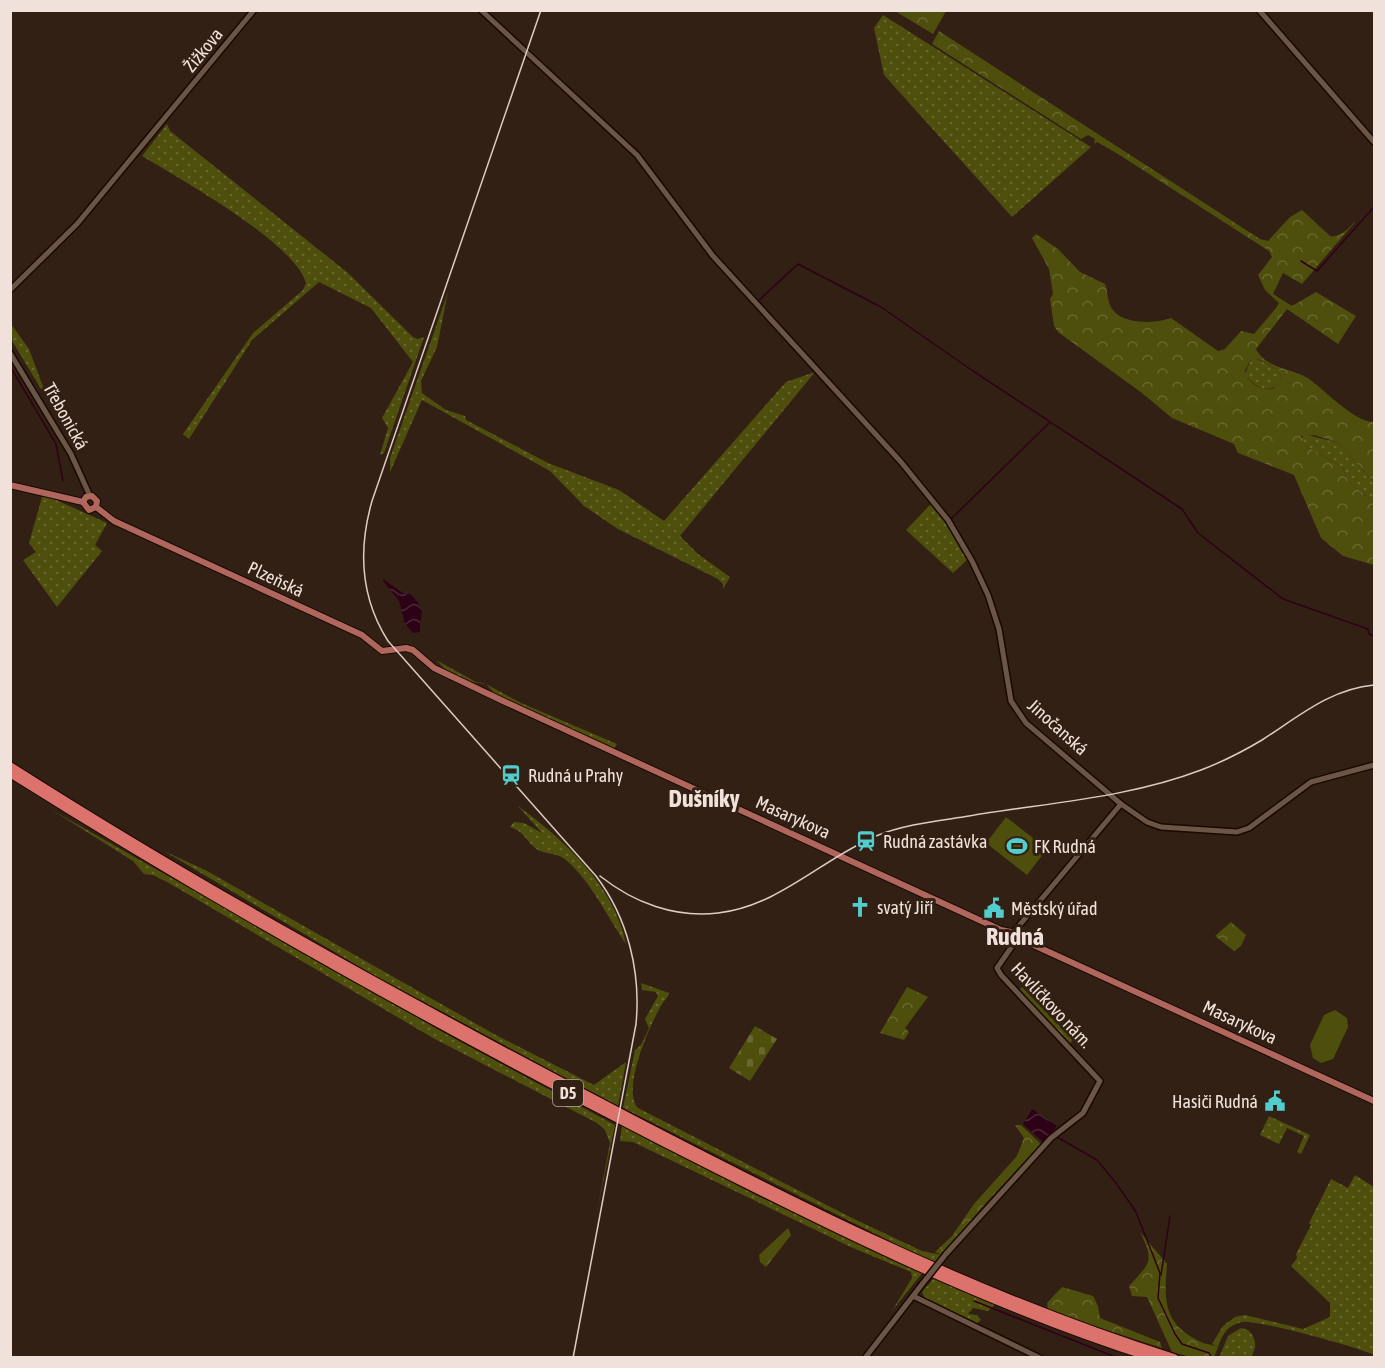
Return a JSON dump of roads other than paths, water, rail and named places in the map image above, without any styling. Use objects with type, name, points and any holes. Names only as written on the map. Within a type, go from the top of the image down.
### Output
[{"type":"highway","name":"D5","points":[[10,766],[130,840],[372,979],[719,1163],[950,1273],[1050,1315],[1174,1358]]},
{"type":"highway","name":"D5","points":[[10,773],[167,870],[378,990],[695,1158],[821,1221],[946,1278],[1058,1324],[1153,1358]]},
{"type":"main road","name":"Plzeňská","points":[[10,485],[83,502],[87,509],[96,507]]},
{"type":"main road","points":[[83,502],[90,496]]},
{"type":"main road","name":"Plzeňská","points":[[90,496],[96,499],[96,507]]},
{"type":"main road","name":"Plzeňská","points":[[96,507],[107,516],[136,532],[362,635],[382,651],[406,648],[413,650],[440,672]]},
{"type":"main road","name":"Masarykova","points":[[440,672],[1374,1101]]},
{"type":"street","name":"Žižkova","points":[[10,291],[77,224],[254,10]]},
{"type":"street","name":"Jinočanská","points":[[481,10],[637,155],[712,255],[901,462],[948,520],[972,561],[996,620],[1005,656],[1008,689],[1016,711],[1026,723],[1121,804],[1147,822],[1161,827],[1237,832],[1249,828],[1311,782],[1374,765]]},
{"type":"street","points":[[1259,10],[1374,142]]},
{"type":"street","name":"Třebonická","points":[[10,353],[65,443],[87,483],[90,496]]},
{"type":"street","name":"Havlíčkovo nám.","points":[[913,1296],[946,1254],[1031,1160],[1056,1134],[1083,1113],[1100,1081],[1001,975],[998,968],[1021,927],[1121,804]]},
{"type":"street","points":[[864,1358],[913,1296],[1040,1358]]},
{"type":"water","points":[[380,577],[403,593],[411,594],[417,601],[422,613],[420,632],[413,633],[405,624],[399,601]]},
{"type":"water","points":[[1032,1109],[1057,1126],[1044,1143],[1023,1124]]},
{"type":"waterway","points":[[1301,261],[1317,271],[1374,207]]},
{"type":"waterway","points":[[757,302],[798,264],[881,307],[973,371],[1182,509],[1198,533],[1283,599],[1368,629],[1369,634],[1374,636]]},
{"type":"waterway","points":[[10,366],[56,444],[63,481]]},
{"type":"waterway","points":[[950,520],[1049,423]]},
{"type":"waterway","points":[[1057,1137],[1097,1160],[1116,1183],[1136,1212],[1160,1273],[1158,1298],[1175,1334],[1182,1344],[1209,1353],[1212,1358]]},
{"type":"waterway","points":[[1161,1275],[1170,1216]]},
{"type":"waterway","points":[[974,1301],[1118,1358]]},
{"type":"railway","points":[[541,10],[372,501],[365,537],[364,573],[372,607],[388,641],[596,876],[616,910],[630,946],[636,985],[636,1024],[573,1358]]},
{"type":"railway","points":[[600,876],[641,901],[671,911],[702,914],[740,909],[781,892],[856,846],[887,832],[934,821],[1086,799],[1173,779],[1209,767],[1239,753],[1329,698],[1343,692],[1374,685]]},
{"type":"place","name":"Rudná u Prahy","points":[[511,775]]},
{"type":"place","name":"Rudná zastávka","points":[[866,841]]},
{"type":"place","name":"FK Rudná","points":[[1017,846]]},
{"type":"place","name":"svatý Jiří","points":[[860,907]]},
{"type":"place","name":"Městský úřad","points":[[994,908]]},
{"type":"place","name":"Hasiči Rudná","points":[[1275,1101]]},
{"type":"district","name":"Dušníky","points":[[704,798]]},
{"type":"district","name":"Rudná","points":[[1015,936]]}]
